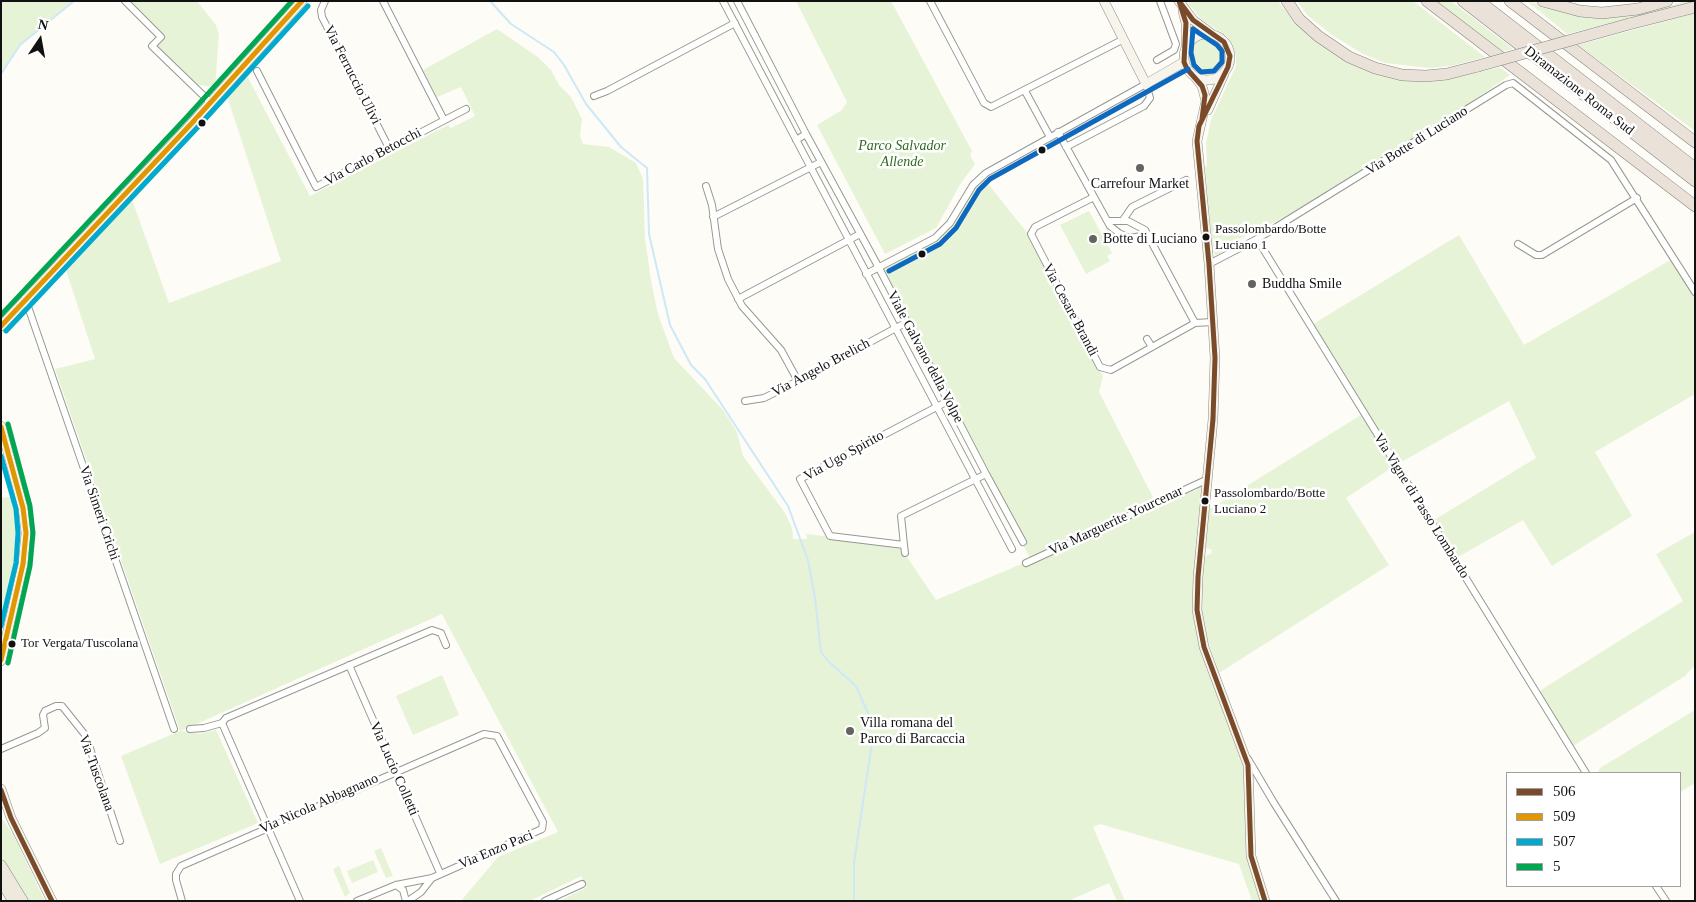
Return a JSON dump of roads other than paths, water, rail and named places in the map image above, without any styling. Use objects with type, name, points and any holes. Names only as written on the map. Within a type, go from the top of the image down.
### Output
[{"type":"highway","points":[[1427,1],[1695,206]]},
{"type":"highway","name":"Diramazione Roma Sud","points":[[1463,1],[1695,181]]},
{"type":"highway","name":"Diramazione Roma Sud","points":[[1479,1],[1695,168]]},
{"type":"highway","points":[[1510,1],[1695,142]]},
{"type":"highway","points":[[1543,1],[1580,11],[1608,13],[1638,9],[1668,1]]},
{"type":"highway","points":[[1289,3],[1302,22],[1330,46],[1355,60],[1379,70],[1402,75],[1426,76],[1447,74],[1695,7]]},
{"type":"main road","points":[[1,865],[23,901]]},
{"type":"main road","points":[[1,881],[13,901]]},
{"type":"street","points":[[125,1],[161,37],[152,46],[210,102]]},
{"type":"street","points":[[1,326],[302,1]]},
{"type":"street","name":"Via Ferruccio Ulivi","points":[[325,1],[321,10],[322,17],[389,148]]},
{"type":"street","points":[[383,1],[444,120]]},
{"type":"street","name":"Viale Galvano della Volpe","points":[[723,1],[973,480],[1012,549]]},
{"type":"street","name":"Viale Galvano della Volpe","points":[[737,1],[1023,542]]},
{"type":"street","points":[[930,1],[985,104],[994,107],[1124,39]]},
{"type":"street","points":[[1066,147],[1144,106],[1150,98],[1146,84],[1104,1]]},
{"type":"street","points":[[1158,60],[1173,51],[1176,44],[1160,1]]},
{"type":"street","points":[[1180,3],[1192,20],[1215,35],[1229,48],[1230,60],[1226,71],[1200,124]]},
{"type":"street","points":[[1180,3],[1186,23],[1184,62],[1187,69],[1202,86],[1205,95],[1206,106],[1197,141],[1213,322],[1214,389],[1197,584],[1198,619],[1204,647],[1244,751],[1250,778],[1251,856],[1265,901]]},
{"type":"street","points":[[594,96],[607,91],[734,23]]},
{"type":"street","points":[[1185,47],[1192,38],[1199,35],[1215,35]]},
{"type":"street","points":[[866,274],[936,238],[948,225],[968,191],[982,176],[1184,62]]},
{"type":"street","name":"Via Carlo Betocchi","points":[[257,71],[316,187],[466,108]]},
{"type":"street","points":[[1195,77],[1213,80],[1226,71]]},
{"type":"street","name":"Via Botte di Luciano","points":[[1209,264],[1257,238],[1510,83],[1516,84],[1600,150],[1614,163],[1637,198]]},
{"type":"street","points":[[1025,91],[1050,137]]},
{"type":"street","points":[[1058,132],[1108,222],[1116,231],[1125,236],[1136,238],[1148,235]]},
{"type":"street","points":[[796,140],[806,134]]},
{"type":"street","points":[[713,216],[821,162]]},
{"type":"street","points":[[1123,220],[1132,207],[1186,180]]},
{"type":"street","points":[[706,186],[712,201],[719,256],[738,299],[753,320],[781,350],[798,381]]},
{"type":"street","name":"Via Cesare Brandi","points":[[1094,197],[1033,228],[1031,236],[1102,368],[1110,370],[1195,322]]},
{"type":"street","points":[[1518,244],[1536,255],[1542,255],[1637,198],[1695,292]]},
{"type":"street","points":[[1108,222],[1123,220],[1140,226],[1148,235],[1195,322],[1213,322]]},
{"type":"street","points":[[738,299],[860,234]]},
{"type":"street","name":"Via Vigne di Passo Lombardo","points":[[1257,238],[1585,772]]},
{"type":"street","name":"Via Simeri Crichi","points":[[25,298],[174,729]]},
{"type":"street","name":"Via Angelo Brelich","points":[[745,401],[764,398],[907,322]]},
{"type":"street","points":[[1147,339],[1152,348]]},
{"type":"street","name":"Via Ugo Spirito","points":[[904,545],[830,536],[800,479],[948,401]]},
{"type":"street","points":[[1,426],[23,508],[26,539],[23,564],[1,661]]},
{"type":"street","points":[[905,554],[901,516],[986,474]]},
{"type":"street","name":"Via Marguerite Yourcenar","points":[[1026,563],[1206,480]]},
{"type":"street","points":[[190,728],[204,728],[222,723],[226,718],[432,630],[441,633],[446,646]]},
{"type":"street","name":"Via Lucio Colletti","points":[[348,665],[440,873]]},
{"type":"street","name":"Via Tuscolana","points":[[1,749],[45,728],[42,715],[45,710],[62,706],[86,736],[120,840]]},
{"type":"street","points":[[222,723],[300,901]]},
{"type":"street","name":"Via Nicola Abbagnano","points":[[182,901],[176,880],[176,874],[181,866],[395,771],[484,734],[493,734]]},
{"type":"street","name":"Via Enzo Paci","points":[[396,885],[404,890],[407,901],[421,892],[432,878],[440,873],[542,829],[543,822],[500,740],[493,734]]},
{"type":"street","points":[[1244,751],[1268,793],[1336,901]]},
{"type":"street","points":[[1,789],[11,818],[52,901]]},
{"type":"street","points":[[1,803],[11,818]]},
{"type":"street","name":"Via Enzo Paci","points":[[357,901],[396,885],[432,878]]},
{"type":"street","points":[[545,901],[582,884]]},
{"type":"street","points":[[1657,887],[1666,901]]},
{"type":"waterway","points":[[1,74],[20,45],[74,1]]},
{"type":"waterway","points":[[490,1],[511,24],[554,52],[564,65],[586,104],[621,147],[647,168],[649,234],[670,325],[691,365],[705,379],[788,506],[808,560],[815,598],[821,652],[829,662],[856,686],[871,720]]},
{"type":"waterway","points":[[854,901],[854,863],[872,742]]},
{"type":"place","name":"Carrefour Market","points":[[1140,168]]},
{"type":"place","name":"Passolombardo/Botte Luciano 1","points":[[1206,237]]},
{"type":"place","name":"Botte di Luciano","points":[[1093,239]]},
{"type":"place","name":"Buddha Smile","points":[[1252,284]]},
{"type":"place","name":"Passolombardo/Botte Luciano 2","points":[[1205,501]]},
{"type":"place","name":"Tor Vergata/Tuscolana","points":[[12,644]]},
{"type":"place","name":"Villa romana del Parco di Barcaccia","points":[[850,731]]},
{"type":"park label","name":"Parco Salvador Allende","points":[[902,154]]}]
